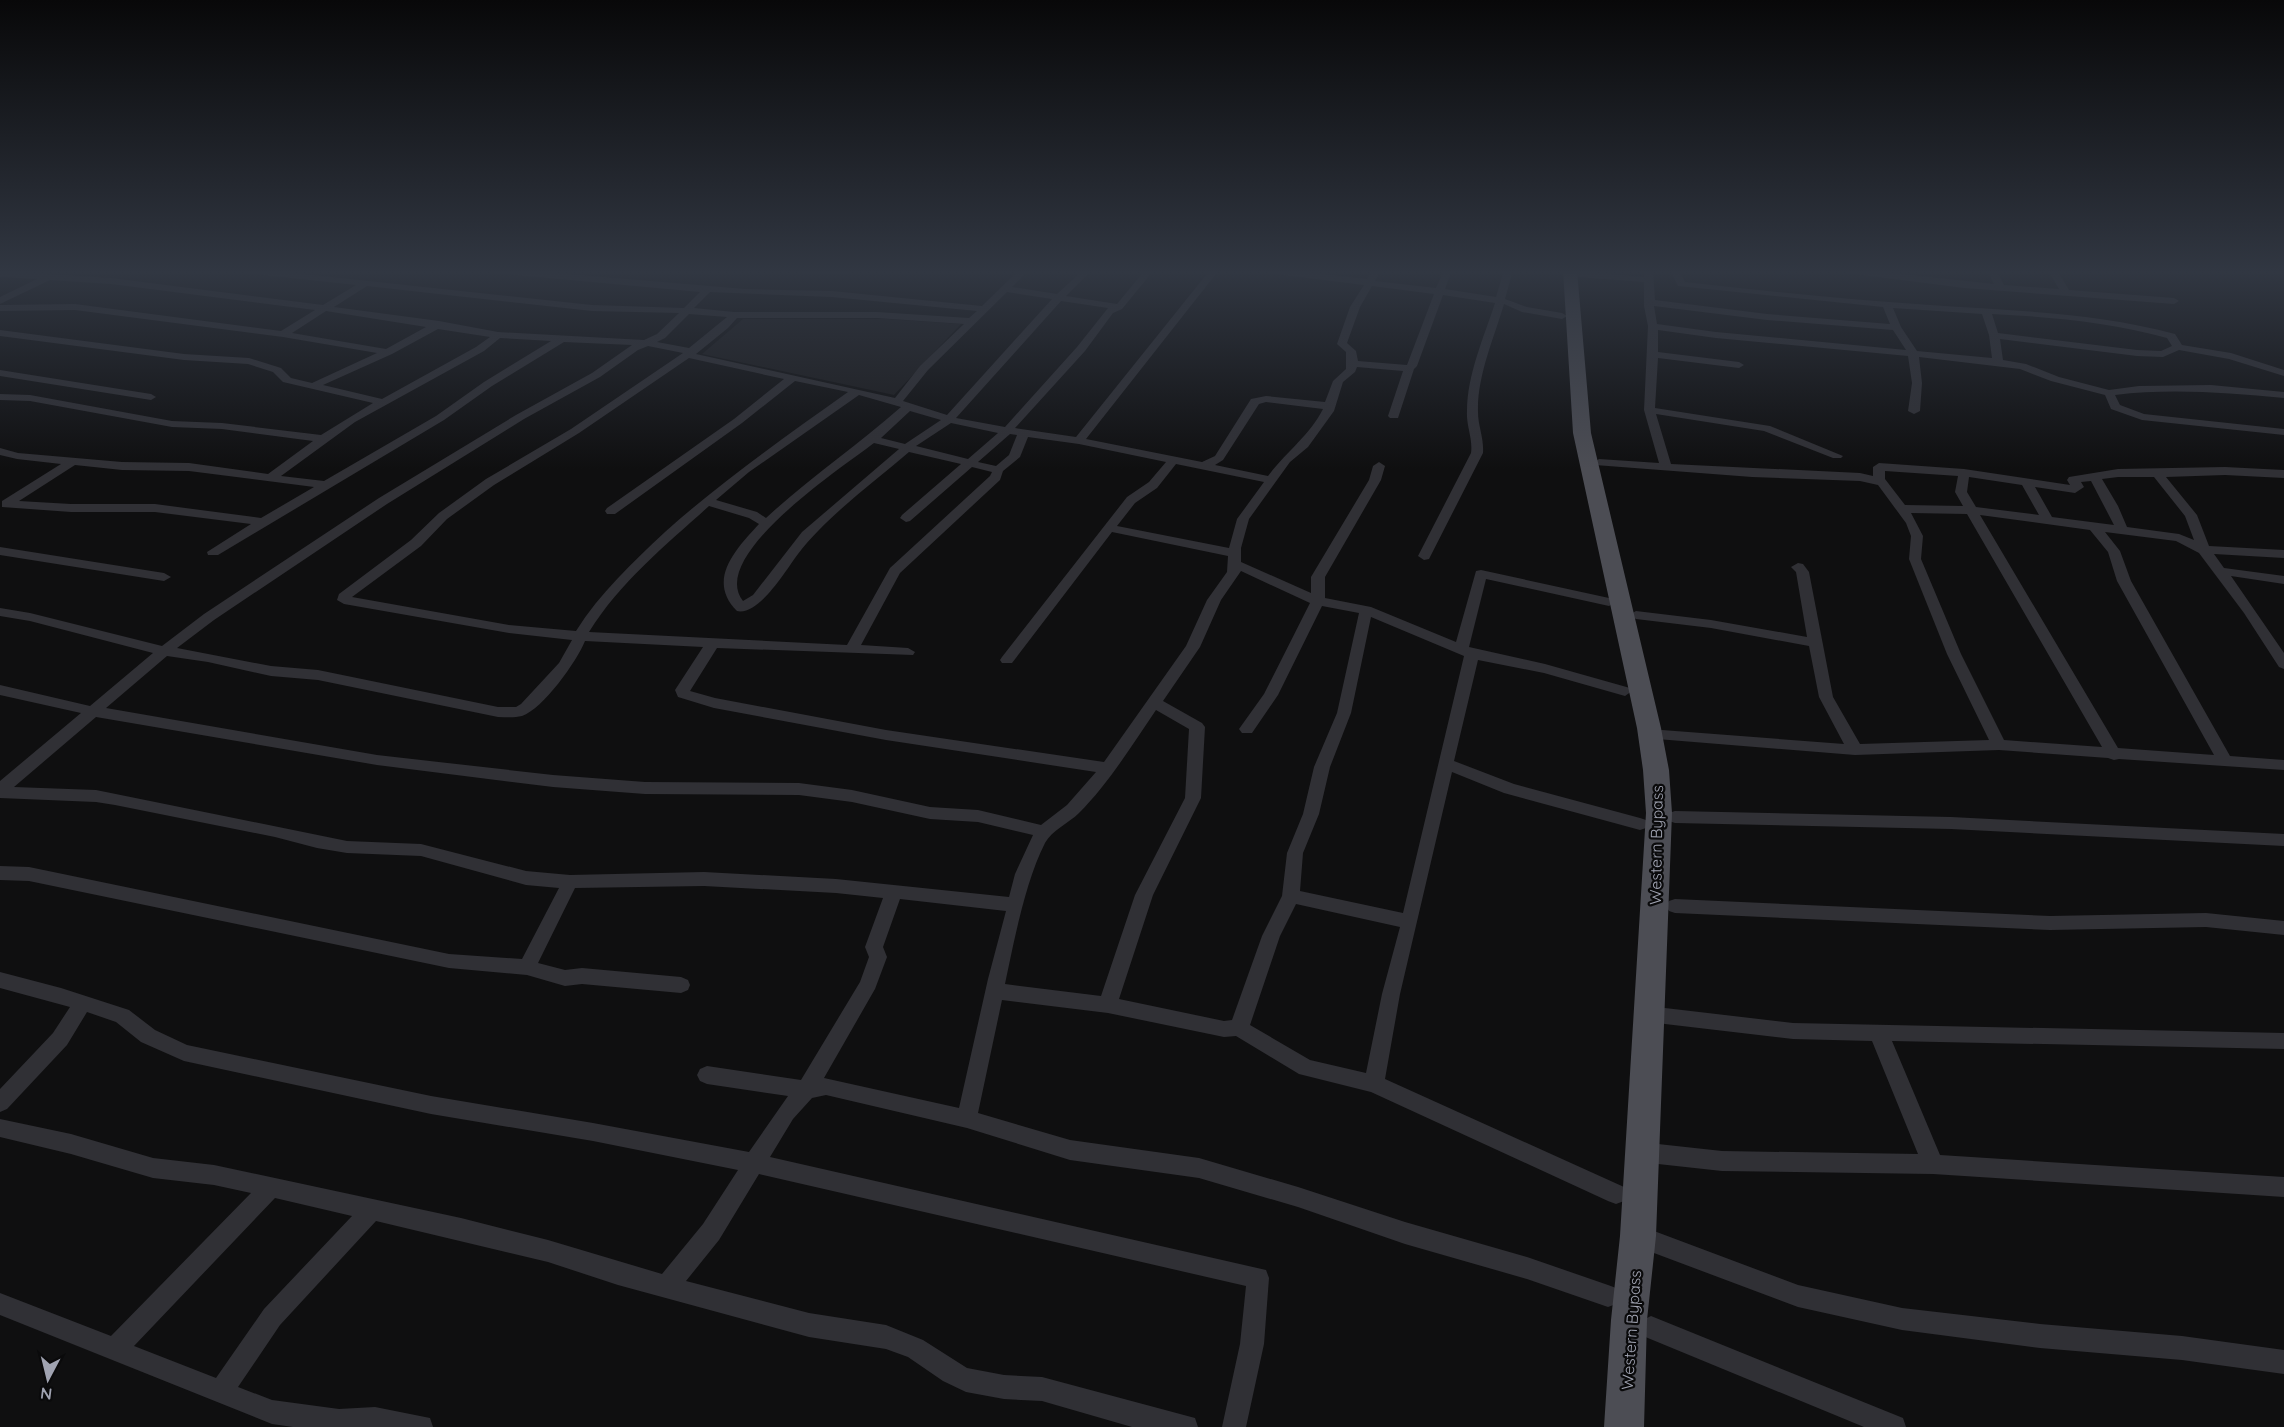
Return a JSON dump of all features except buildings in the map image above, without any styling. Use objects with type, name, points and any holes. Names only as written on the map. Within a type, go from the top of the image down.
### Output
[{"type":"main road","name":"Western Bypass","points":[[1577,337],[1582,433],[1649,728],[1656,770],[1659,813],[1638,1236],[1629,1320],[1624,1427]]},
{"type":"street","points":[[28,337],[184,357],[249,361],[277,370],[287,380],[382,402]]},
{"type":"street","points":[[298,337],[388,352]]},
{"type":"street","points":[[313,386],[416,337]]},
{"type":"street","points":[[269,479],[323,439],[382,402],[480,349],[495,337]]},
{"type":"street","points":[[213,552],[440,418],[488,384],[563,337]]},
{"type":"street","points":[[571,337],[648,343],[856,391],[948,420],[1079,441],[1270,480]]},
{"type":"street","points":[[0,791],[92,711],[208,617],[340,528],[520,417],[596,375],[634,348],[660,337]]},
{"type":"street","points":[[712,337],[690,354],[575,431],[490,482],[442,516],[416,543],[344,597],[344,600],[509,629],[580,636],[908,652]]},
{"type":"street","points":[[955,337],[924,368],[902,404],[872,439],[815,481],[766,523],[734,566],[728,583],[735,602],[742,608],[758,598],[788,556],[806,536],[908,447],[948,420],[1023,337]]},
{"type":"street","points":[[906,518],[1007,431],[1091,337]]},
{"type":"street","points":[[1079,441],[1162,337]]},
{"type":"street","points":[[967,1119],[994,991],[1024,874],[1044,832],[1073,808],[1108,768],[1193,648],[1204,621],[1234,572],[1243,519],[1286,460],[1304,445],[1329,406],[1338,381],[1351,370],[1351,351],[1342,344],[1345,337]]},
{"type":"street","points":[[1394,416],[1409,368],[1412,366],[1423,337]]},
{"type":"street","points":[[1424,556],[1477,453],[1478,441],[1472,414],[1474,389],[1490,337]]},
{"type":"street","points":[[1653,337],[1649,411],[1666,468]]},
{"type":"street","points":[[1733,337],[1998,362],[2022,366],[2055,379],[2109,393],[2139,389],[2211,388],[2284,395]]},
{"type":"street","points":[[1902,337],[1913,353],[1917,383],[1914,411]]},
{"type":"street","points":[[1994,337],[1998,362]]},
{"type":"street","points":[[2007,337],[2137,353],[2163,354],[2178,346],[2231,356],[2284,373]]},
{"type":"street","points":[[2171,337],[2178,346]]},
{"type":"street","points":[[1653,354],[1739,365]]},
{"type":"street","points":[[1352,363],[1409,368]]},
{"type":"street","points":[[0,373],[151,397]]},
{"type":"street","points":[[612,511],[738,421],[793,377]]},
{"type":"street","points":[[0,612],[30,617],[164,651],[218,659],[271,671],[318,675],[498,712],[518,712],[526,708],[567,666],[575,653],[580,636],[595,612],[630,571],[706,501],[745,470],[856,391]]},
{"type":"street","points":[[2109,393],[2115,407],[2142,417],[2284,432]]},
{"type":"street","points":[[0,397],[30,398],[172,424],[222,426],[323,439]]},
{"type":"street","points":[[1204,466],[1219,458],[1255,401],[1266,399],[1329,406]]},
{"type":"street","points":[[1649,411],[1766,428],[1836,456]]},
{"type":"street","points":[[852,649],[895,571],[996,477],[998,470],[1014,457],[1024,433]]},
{"type":"street","points":[[872,439],[998,470]]},
{"type":"street","points":[[0,451],[17,456],[147,467],[189,467],[324,485]]},
{"type":"street","points":[[3,504],[75,460]]},
{"type":"street","points":[[1007,660],[1131,500],[1153,485],[1173,461]]},
{"type":"street","points":[[1599,463],[1879,480]]},
{"type":"street","points":[[1247,729],[1271,695],[1318,601],[1318,577],[1375,480],[1379,466]]},
{"type":"street","points":[[2000,745],[1954,654],[1915,559],[1917,536],[1912,523],[1879,480],[1879,467],[1964,473],[2075,489],[2078,487],[2073,480],[2118,473],[2225,471],[2284,474]]},
{"type":"street","points":[[1964,473],[1961,492],[2114,755]]},
{"type":"street","points":[[2157,474],[2191,515],[2204,550],[2284,663]]},
{"type":"street","points":[[2094,476],[2112,506],[2122,530]]},
{"type":"street","points":[[2027,483],[2047,519]]},
{"type":"street","points":[[706,501],[753,515],[766,523]]},
{"type":"street","points":[[3,504],[70,508],[155,508],[261,522]]},
{"type":"street","points":[[1901,509],[1972,510],[2179,538],[2204,550],[2284,554]]},
{"type":"street","points":[[2094,526],[2114,551],[2124,581],[2225,760]]},
{"type":"street","points":[[1109,528],[1235,558],[1259,573],[1318,601],[1366,610],[1466,652],[1545,669],[1625,691]]},
{"type":"street","points":[[0,551],[164,577]]},
{"type":"street","points":[[1798,567],[1802,572],[1826,697],[1855,750]]},
{"type":"street","points":[[2220,570],[2284,580]]},
{"type":"street","points":[[1374,1084],[1391,994],[1446,764],[1481,574],[1608,602]]},
{"type":"street","points":[[1239,1028],[1271,936],[1291,896],[1295,853],[1311,814],[1322,767],[1344,713],[1366,610]]},
{"type":"street","points":[[1636,615],[1711,624],[1816,643]]},
{"type":"street","points":[[713,643],[682,690],[683,694],[714,703],[875,733],[1108,768]]},
{"type":"street","points":[[0,690],[92,711],[389,761],[553,781],[633,787],[799,789],[852,796],[930,813],[978,816],[1044,832]]},
{"type":"street","points":[[1108,1005],[1144,895],[1193,798],[1197,727],[1155,703]]},
{"type":"street","points":[[1662,735],[1855,750],[2000,745],[2114,755],[2284,765]]},
{"type":"street","points":[[1446,764],[1510,789],[1640,824]]},
{"type":"street","points":[[0,791],[96,796],[347,847],[421,850],[526,878],[570,882],[704,879],[894,891],[1016,905]]},
{"type":"street","points":[[1675,817],[1950,823],[2284,840]]},
{"type":"street","points":[[0,873],[29,874],[449,961],[527,967],[565,978],[582,976],[681,986]]},
{"type":"street","points":[[527,967],[570,882]]},
{"type":"street","points":[[667,1286],[711,1232],[786,1113],[806,1090],[868,984],[878,957],[874,947],[894,891]]},
{"type":"street","points":[[1291,896],[1410,922]]},
{"type":"street","points":[[1675,906],[2050,923],[2206,920],[2284,928]]},
{"type":"street","points":[[0,980],[62,996],[122,1016],[148,1036],[184,1053],[430,1105],[593,1132],[754,1163],[1258,1278],[1252,1344],[1234,1427]]},
{"type":"street","points":[[994,991],[1108,1005],[1224,1029],[1239,1028],[1306,1068],[1374,1084],[1616,1194]]},
{"type":"street","points":[[0,1103],[60,1039],[82,1004]]},
{"type":"street","points":[[1665,1016],[1793,1031],[2284,1041]]},
{"type":"street","points":[[1878,1032],[1933,1164]]},
{"type":"street","points":[[707,1075],[806,1090],[826,1086],[967,1119],[1070,1150],[1199,1167],[1405,1233],[1527,1268],[1608,1296]]},
{"type":"street","points":[[0,1128],[71,1144],[153,1168],[214,1175],[373,1209],[548,1251],[618,1274],[809,1324],[886,1337],[915,1348],[951,1373],[966,1380],[1004,1387],[1042,1389],[1153,1421],[1186,1427]]},
{"type":"street","points":[[1658,1154],[1722,1161],[1933,1164],[2284,1187]]},
{"type":"street","points":[[114,1350],[271,1187]]},
{"type":"street","points":[[220,1393],[272,1317],[373,1209]]},
{"type":"street","points":[[1654,1242],[1798,1296],[1902,1319],[2182,1348],[2284,1362]]},
{"type":"street","points":[[0,1304],[272,1412],[339,1421],[421,1427]]},
{"type":"street","points":[[1651,1328],[1894,1427]]},
{"type":"shaded area","points":[[722,337],[949,337],[894,395],[702,354]]}]
